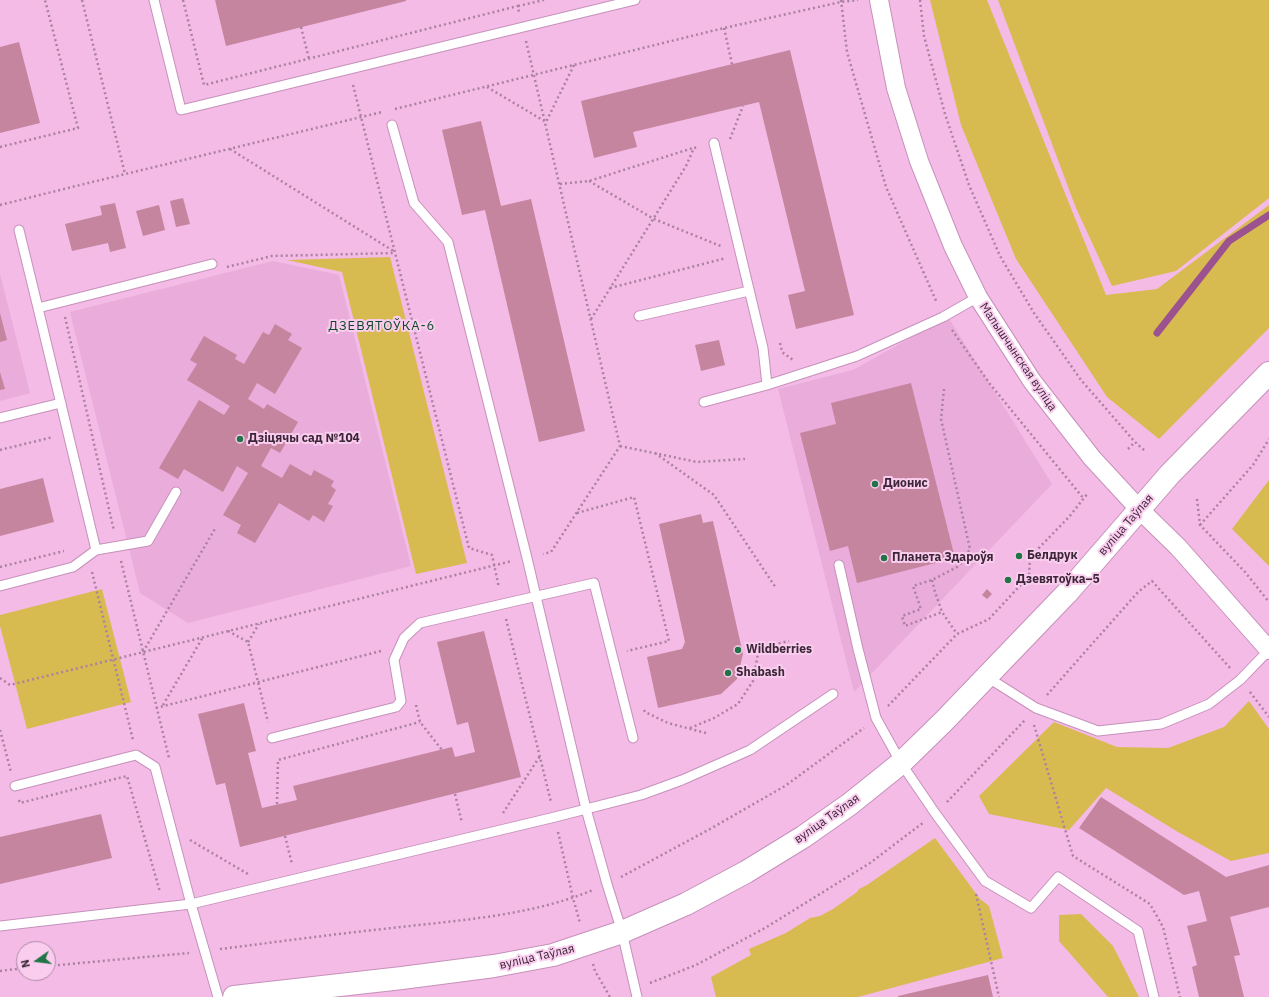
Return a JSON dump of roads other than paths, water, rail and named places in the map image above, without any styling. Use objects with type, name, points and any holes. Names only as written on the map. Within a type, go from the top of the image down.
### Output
[{"type":"street","name":"Малышчынская вуліца","points":[[879,0],[896,88],[919,161],[953,246],[978,297],[1032,381],[1092,458],[1140,510],[1178,548],[1269,650]]},
{"type":"street","name":"вуліца Таўлая","points":[[234,997],[494,966],[554,955],[622,932],[686,904],[765,860],[803,837],[850,804],[901,763],[987,677],[1067,593],[1174,469],[1269,373]]},
{"type":"lane","points":[[154,0],[181,110],[635,0]]},
{"type":"lane","points":[[392,125],[414,203],[448,242],[527,558],[586,809],[622,932],[636,993]]},
{"type":"lane","points":[[714,143],[763,348],[767,385]]},
{"type":"lane","points":[[19,230],[96,550]]},
{"type":"lane","points":[[38,308],[212,264]]},
{"type":"lane","points":[[639,316],[750,291]]},
{"type":"lane","points":[[704,402],[767,385],[857,356],[943,317],[978,297]]},
{"type":"lane","points":[[0,418],[61,403]]},
{"type":"lane","points":[[0,586],[73,567],[96,550],[148,541],[176,492]]},
{"type":"lane","points":[[839,565],[858,649],[876,718],[901,763],[936,814],[985,881],[1031,908],[1058,877],[1138,931],[1154,997]]},
{"type":"lane","points":[[272,738],[396,707],[400,702],[394,660],[404,638],[420,623],[594,583],[633,738]]},
{"type":"lane","points":[[987,677],[1033,710],[1098,731],[1161,724],[1209,704],[1240,680],[1269,650]]},
{"type":"lane","points":[[0,926],[191,904],[555,817],[648,792],[682,780],[750,750],[833,694]]},
{"type":"lane","points":[[15,786],[136,755],[155,767],[191,904],[218,997]]},
{"type":"waterway","points":[[1157,333],[1229,241],[1269,215]]},
{"type":"place","name":"Дзіцячы сад №104","points":[[240,439]]},
{"type":"place","name":"Дионис","points":[[875,484]]},
{"type":"place","name":"Белдрук","points":[[1019,556]]},
{"type":"place","name":"Планета Здароўя","points":[[884,558]]},
{"type":"place","name":"Дзевятоўка–5","points":[[1008,580]]},
{"type":"place","name":"Wildberries","points":[[738,650]]},
{"type":"place","name":"Shabash","points":[[728,673]]},
{"type":"district","name":"ДЗЕВЯТОЎКА-6","points":[[382,326]]}]
